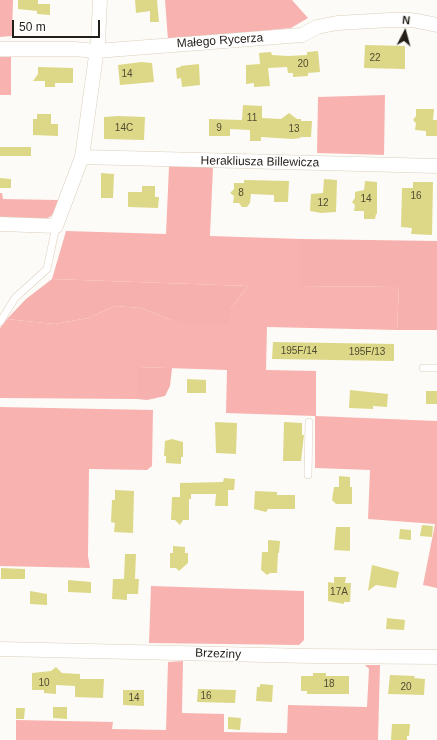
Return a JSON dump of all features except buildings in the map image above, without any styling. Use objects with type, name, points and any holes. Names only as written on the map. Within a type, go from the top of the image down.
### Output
[{"type":"street","points":[[0,224],[56,226],[82,157],[98,41],[100,0]]},
{"type":"street","name":"Małego Rycerza","points":[[0,50],[74,49],[96,51],[302,35],[317,28],[337,23],[412,20],[437,25]]},
{"type":"street","name":"Herakliusza Billewicza","points":[[82,157],[437,166]]},
{"type":"street","name":"Brzeziny","points":[[0,649],[310,656],[437,657]]},
{"type":"lane","points":[[0,322],[15,298],[47,270],[56,226]]},
{"type":"lane","points":[[423,368],[437,368]]},
{"type":"lane","points":[[308,475],[310,422]]},
{"type":"shaded area","points":[[0,0],[13,0],[12,36],[0,37]]},
{"type":"shaded area","points":[[165,0],[292,0],[308,18],[291,28],[168,40]]},
{"type":"shaded area","points":[[0,57],[11,57],[11,95],[0,95]]},
{"type":"shaded area","points":[[385,95],[384,155],[317,153],[318,97]]},
{"type":"shaded area","points":[[169,166],[213,167],[210,236],[301,239],[301,286],[399,287],[397,330],[267,327],[266,370],[316,371],[316,416],[437,421],[437,588],[423,585],[435,524],[368,519],[370,470],[315,468],[315,416],[226,413],[227,370],[137,367],[137,399],[0,398],[0,328],[7,319],[54,324],[88,318],[115,306],[141,308],[171,320],[231,308],[248,286],[52,279],[66,231],[166,234]]},
{"type":"shaded area","points":[[0,193],[2,193],[3,199],[58,200],[57,209],[51,216],[43,221],[0,220]]},
{"type":"shaded area","points":[[301,239],[437,241],[437,330],[397,330],[399,287],[300,286]]},
{"type":"shaded area","points":[[52,279],[248,286],[231,308],[228,324],[199,325],[171,320],[141,308],[115,306],[88,318],[54,324],[7,319],[26,299]]},
{"type":"shaded area","points":[[137,367],[172,368],[170,386],[165,396],[147,400],[137,399]]},
{"type":"shaded area","points":[[0,407],[153,410],[152,466],[147,470],[89,469],[88,556],[90,568],[0,566]]},
{"type":"shaded area","points":[[151,586],[304,591],[304,640],[299,645],[149,643]]},
{"type":"shaded area","points":[[183,661],[182,713],[224,714],[224,732],[287,733],[288,705],[367,707],[369,669],[365,665],[380,665],[378,740],[16,740],[16,720],[113,722],[112,729],[166,730],[168,662]]}]
